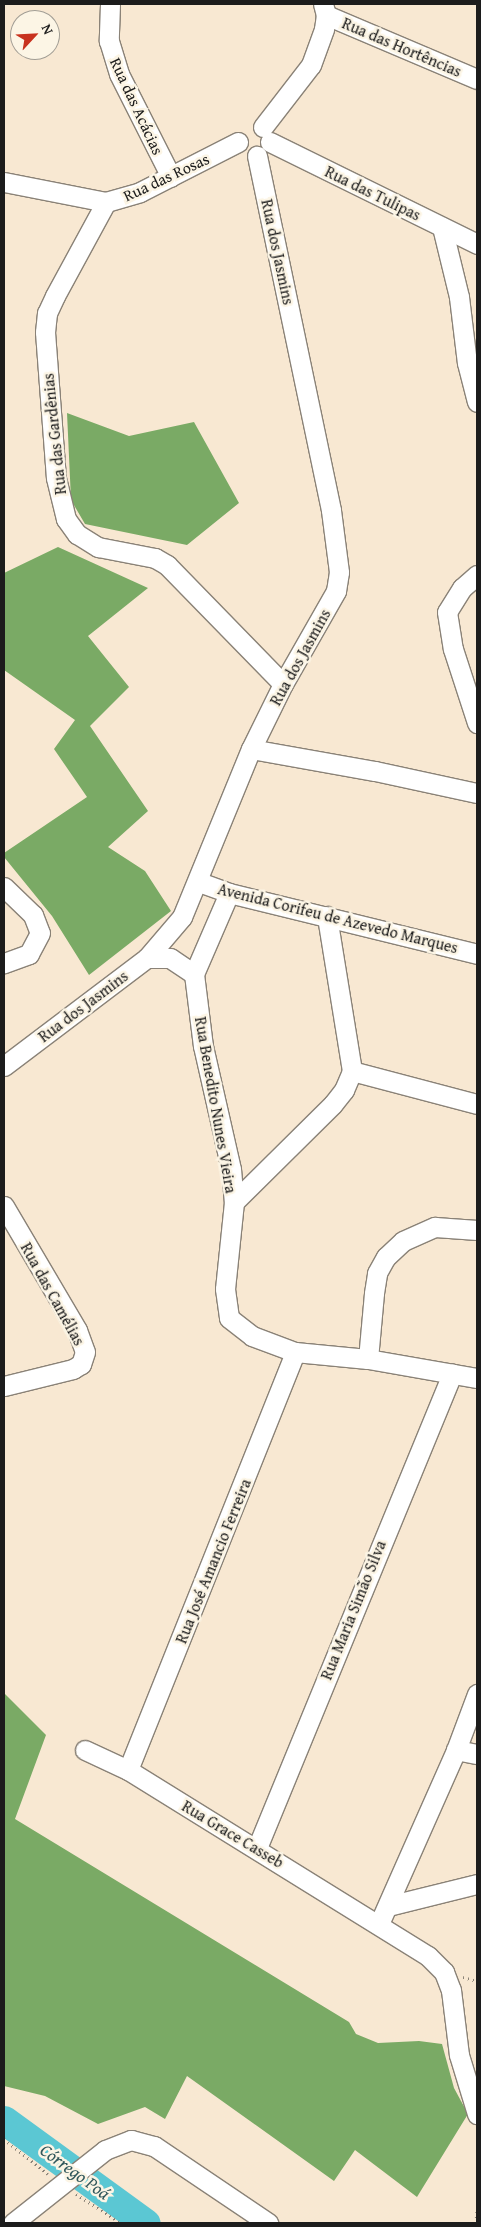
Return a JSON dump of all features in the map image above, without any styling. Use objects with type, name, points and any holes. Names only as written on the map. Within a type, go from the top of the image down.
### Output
[{"type":"street","name":"Rua das Acácias","points":[[110,4],[108,35],[119,74],[171,177]]},
{"type":"street","name":"Rua das Hortências","points":[[324,10],[477,79]]},
{"type":"street","points":[[238,142],[240,133],[246,127],[254,124],[263,141],[312,65],[324,10]]},
{"type":"street","name":"Rua das Tulipas","points":[[238,142],[247,153],[263,141],[477,244]]},
{"type":"street","name":"Rua dos Jasmins","points":[[4,1066],[147,958],[182,918],[199,882],[251,749],[283,684],[330,606],[339,572],[263,141]]},
{"type":"street","name":"Rua das Rosas","points":[[4,182],[106,202],[140,192],[238,142]]},
{"type":"street","name":"Rua das Gardênias","points":[[106,202],[47,313],[45,332],[56,478],[66,518],[77,534],[98,547],[155,558],[167,565],[283,684]]},
{"type":"street","points":[[442,228],[459,296],[475,389]]},
{"type":"street","points":[[477,575],[462,588],[447,612],[453,649],[477,722]]},
{"type":"street","points":[[251,749],[375,771],[477,793]]},
{"type":"street","name":"Avenida Corifeu de Azevedo Marques","points":[[199,882],[229,893],[477,954]]},
{"type":"street","points":[[4,887],[33,915],[40,933],[29,954],[4,963]]},
{"type":"street","points":[[147,958],[170,958],[194,974],[229,893]]},
{"type":"street","points":[[234,1202],[333,1104],[344,1090],[352,1071],[328,916]]},
{"type":"street","name":"Rua Benedito Nunes Vieira","points":[[194,974],[203,1046],[231,1169],[234,1202],[225,1289],[229,1318],[252,1336],[295,1352]]},
{"type":"street","points":[[352,1071],[477,1104]]},
{"type":"street","name":"Rua das Camélias","points":[[4,1206],[77,1330],[85,1352],[81,1364],[73,1369],[4,1386]]},
{"type":"street","points":[[368,1359],[377,1272],[386,1257],[403,1240],[435,1227],[477,1230]]},
{"type":"street","points":[[295,1352],[368,1359],[477,1378]]},
{"type":"street","name":"Rua José Amancio Ferreira","points":[[128,1770],[295,1352]]},
{"type":"street","name":"Rua Maria Simão Silva","points":[[258,1848],[452,1374]]},
{"type":"street","points":[[378,1924],[388,1906],[456,1750],[477,1694]]},
{"type":"street","name":"Rua Grace Casseb","points":[[85,1750],[128,1770],[258,1848],[415,1947],[444,1972],[451,1990],[460,2062],[477,2114]]},
{"type":"street","points":[[456,1750],[477,1754]]},
{"type":"street","points":[[388,1906],[477,1884]]},
{"type":"street","points":[[13,2223],[119,2142],[143,2140],[257,2221]]},
{"type":"path","points":[[476,2223],[477,2210]]},
{"type":"green space","points":[[67,413],[129,436],[194,422],[239,503],[187,545],[85,524],[71,500]]},
{"type":"green space","points":[[58,547],[148,588],[88,636],[129,687],[90,726],[148,811],[108,847],[145,871],[171,911],[89,975],[52,916],[4,857],[4,853],[87,797],[54,749],[75,720],[4,670],[4,573]]},
{"type":"green space","points":[[4,1693],[46,1735],[15,1819],[349,2022],[356,2034],[378,2043],[419,2041],[442,2044],[454,2088],[468,2114],[417,2197],[355,2150],[334,2181],[187,2076],[165,2119],[145,2107],[98,2124],[45,2096],[4,2086]]},
{"type":"waterway","name":"Córrego Poá","points":[[4,2120],[146,2223]]}]
